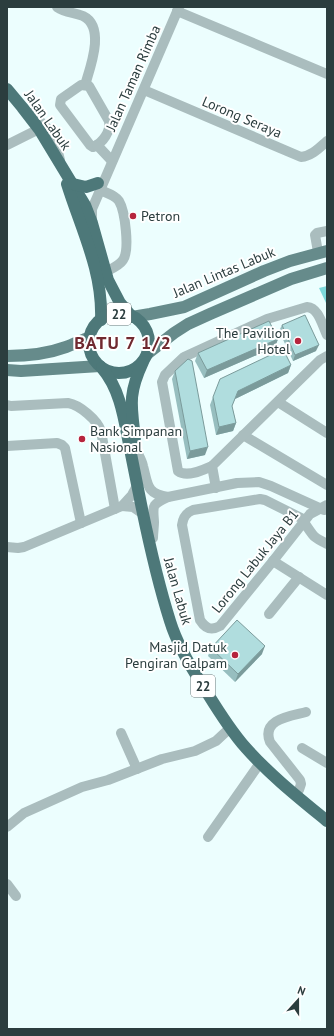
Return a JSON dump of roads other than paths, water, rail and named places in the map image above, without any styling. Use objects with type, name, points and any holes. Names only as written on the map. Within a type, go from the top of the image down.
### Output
[{"type":"highway","name":"Jalan Labuk","points":[[7,90],[22,106],[39,129],[62,169]]},
{"type":"highway","points":[[62,169],[85,205],[92,223],[101,273],[120,303],[132,317]]},
{"type":"highway","name":"22","points":[[62,169],[90,249],[101,273],[101,320]]},
{"type":"highway","points":[[73,184],[86,187],[99,187]]},
{"type":"highway","points":[[85,205],[82,214],[90,241],[90,249]]},
{"type":"highway","name":"22","points":[[101,367],[92,356],[89,344],[90,337],[96,324],[111,315],[116,314],[132,317],[140,322],[147,333],[149,346],[145,358]]},
{"type":"highway","name":"Jalan Labuk","points":[[145,358],[136,377],[131,403],[137,452],[153,538],[171,608],[182,637],[199,673],[237,729],[264,760],[327,813]]},
{"type":"highway","points":[[101,367],[110,372],[128,372],[136,368],[145,358]]},
{"type":"highway","name":"Jalan Labuk","points":[[101,367],[110,378],[117,394],[126,427],[149,542],[170,622],[182,650],[190,666],[230,728],[260,763],[295,795],[327,821]]},
{"type":"main road","name":"Jalan Lintas Labuk","points":[[132,317],[184,307],[264,271],[322,252]]},
{"type":"main road","points":[[145,358],[174,333],[204,316],[291,279],[327,268]]},
{"type":"main road","points":[[7,356],[27,356],[43,353],[66,347],[90,337]]},
{"type":"main road","points":[[7,370],[21,371],[101,367]]},
{"type":"street","points":[[57,7],[64,12],[83,16],[88,20],[94,30],[96,42],[93,60],[85,85]]},
{"type":"street","points":[[178,9],[327,74]]},
{"type":"street","name":"Jalan Taman Rimba","points":[[92,223],[92,209],[99,187],[144,90],[178,9]]},
{"type":"street","points":[[81,84],[89,86],[109,121],[110,127],[108,132],[97,145],[93,147],[90,146],[60,105],[61,99],[81,84]]},
{"type":"street","name":"Lorong Seraya","points":[[144,90],[301,157],[307,157],[327,141]]},
{"type":"street","points":[[22,106],[44,123],[51,132],[55,141],[62,169]]},
{"type":"street","points":[[7,145],[39,129]]},
{"type":"street","points":[[97,145],[112,161]]},
{"type":"street","points":[[99,187],[120,202],[127,244],[125,256],[122,262],[101,273]]},
{"type":"street","name":"Jalan Taman Rimba","points":[[85,205],[99,187]]},
{"type":"street","points":[[322,252],[316,235],[317,233],[327,231]]},
{"type":"street","points":[[327,335],[316,312],[312,308],[307,307],[260,322],[184,357],[165,375],[162,382],[178,471],[184,474],[202,471],[212,466],[320,360],[327,356]]},
{"type":"street","points":[[278,402],[327,433]]},
{"type":"street","points":[[7,405],[68,403],[74,405],[95,420],[101,431],[119,507]]},
{"type":"street","points":[[243,435],[327,485]]},
{"type":"street","points":[[7,446],[57,443],[65,448],[81,523]]},
{"type":"street","points":[[137,452],[148,487],[155,494],[168,497]]},
{"type":"street","points":[[212,466],[216,488]]},
{"type":"street","points":[[153,538],[153,508],[159,501],[168,497],[237,483],[259,482],[325,508]]},
{"type":"street","points":[[7,547],[24,547],[119,507],[132,495],[138,484]]},
{"type":"street","name":"Lorong Labuk Jaya B1","points":[[304,522],[301,518],[260,499],[193,510],[184,516],[182,524],[200,620],[204,626],[208,629],[220,626],[273,561],[304,522],[310,514],[325,508]]},
{"type":"street","points":[[119,507],[133,507],[143,514]]},
{"type":"street","points":[[304,522],[315,537],[327,544]]},
{"type":"street","points":[[273,561],[327,595]]},
{"type":"street","points":[[269,614],[299,577]]},
{"type":"street","points":[[298,790],[301,784],[300,780],[270,742],[268,736],[269,729],[273,722],[306,712]]},
{"type":"street","points":[[7,826],[24,813],[82,787],[108,780],[162,759],[195,751],[216,741],[230,728]]},
{"type":"street","points":[[121,733],[137,769]]},
{"type":"street","points":[[302,748],[327,764]]},
{"type":"street","points":[[208,836],[260,763]]},
{"type":"street","points":[[7,884],[16,896]]},
{"type":"place","name":"Petron","points":[[133,216]]},
{"type":"place","name":"The Pavilion Hotel","points":[[298,341]]},
{"type":"place","name":"Bank Simpanan Nasional","points":[[82,439]]},
{"type":"place","name":"Masjid Datuk Pengiran Galpam","points":[[235,655]]},
{"type":"district","name":"BATU 7 1/2","points":[[123,343]]}]
